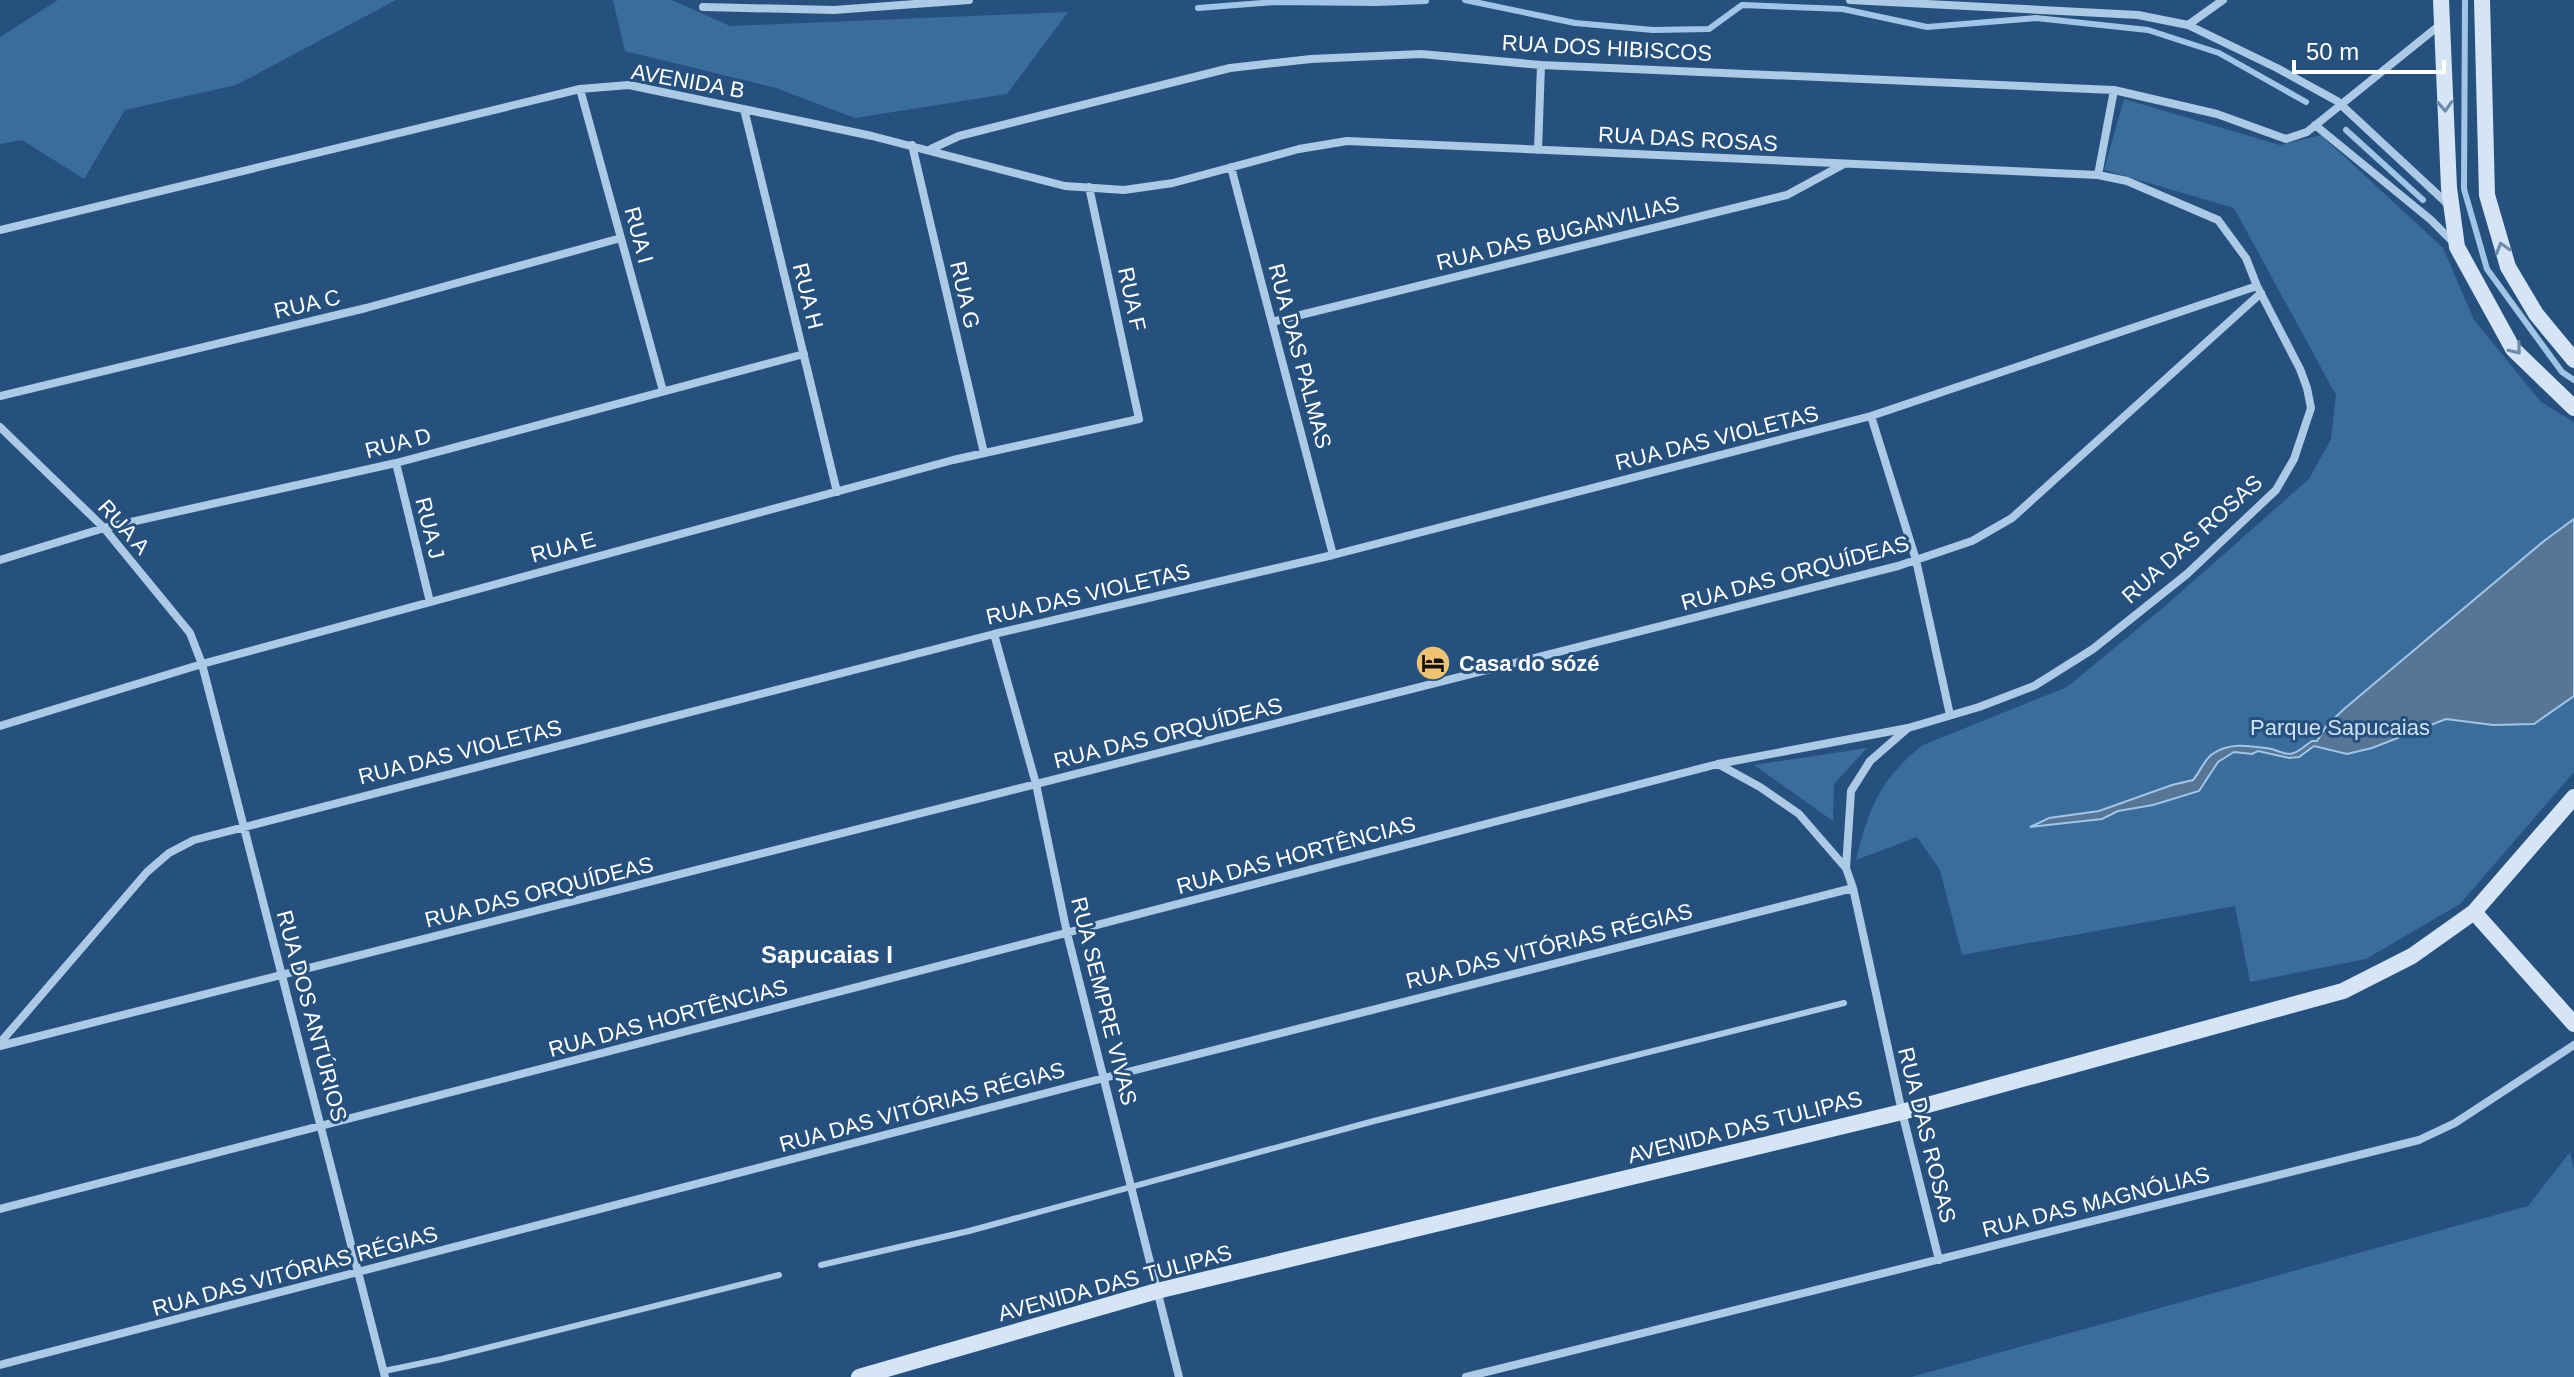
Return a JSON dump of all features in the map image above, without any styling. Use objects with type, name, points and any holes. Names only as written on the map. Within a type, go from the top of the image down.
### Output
[{"type":"street","points":[[703,7],[834,10],[969,0]]},
{"type":"street","points":[[1850,0],[2138,15],[2188,25],[2277,68],[2340,104],[2451,208]]},
{"type":"street","points":[[2188,25],[2223,0]]},
{"type":"street","points":[[2441,0],[2451,208],[2457,247]]},
{"type":"street","points":[[2482,0],[2487,195],[2508,267],[2536,314],[2574,360]]},
{"type":"street","points":[[2441,24],[2315,125],[2431,220],[2457,247],[2513,349],[2574,408]]},
{"type":"street","name":"RUA DOS HIBISCOS","points":[[930,149],[959,136],[1230,68],[1311,59],[1421,54],[1541,65],[2114,90],[2217,114],[2286,139],[2307,132],[2315,125]]},
{"type":"street","points":[[1538,150],[1541,65]]},
{"type":"street","name":"AVENIDA B","points":[[0,230],[580,89],[629,85],[930,149],[1065,186],[1124,190],[1173,183],[1231,167]]},
{"type":"street","name":"RUA I","points":[[580,89],[663,391]]},
{"type":"street","points":[[2098,175],[2114,90]]},
{"type":"street","name":"RUA H","points":[[744,109],[837,492]]},
{"type":"street","name":"RUA DAS ROSAS","points":[[1231,167],[1299,149],[1347,141],[2098,175],[2127,181],[2218,220],[2246,258],[2300,369],[2311,408],[2294,459],[2276,490],[2187,574],[2093,649],[2034,686],[1908,728],[1870,761],[1851,791],[1846,868],[1939,1260]]},
{"type":"street","name":"RUA G","points":[[912,145],[984,453]]},
{"type":"street","name":"RUA DAS BUGANVILIAS","points":[[1272,322],[1787,195],[1846,164]]},
{"type":"street","name":"RUA DAS PALMAS","points":[[1231,167],[1333,555]]},
{"type":"street","name":"RUA F","points":[[1089,187],[1139,419]]},
{"type":"street","name":"RUA C","points":[[0,396],[366,308],[621,238]]},
{"type":"street","name":"RUA DAS VIOLETAS","points":[[0,1045],[147,872],[169,853],[194,840],[994,634],[1333,555],[1871,416],[2259,289]]},
{"type":"street","name":"RUA DAS ORQUÍDEAS","points":[[0,1045],[1916,560],[1972,541],[2012,518],[2259,289]]},
{"type":"street","name":"RUA D","points":[[0,560],[104,528],[396,463],[804,354]]},
{"type":"street","points":[[1871,416],[1916,560],[1950,715]]},
{"type":"street","name":"RUA E","points":[[0,726],[202,664],[837,492],[984,453],[1139,419]]},
{"type":"street","name":"RUA A","points":[[0,427],[104,528],[190,633],[202,664]]},
{"type":"street","name":"RUA J","points":[[396,463],[430,602]]},
{"type":"street","name":"RUA SEMPRE VIVAS","points":[[994,634],[1036,784],[1067,933],[1179,1377]]},
{"type":"street","name":"RUA DOS ANTÚRIOS","points":[[202,664],[384,1374]]},
{"type":"street","name":"RUA DAS HORTÊNCIAS","points":[[0,1209],[1718,764],[1908,728]]},
{"type":"street","points":[[1718,764],[1760,787],[1799,814],[1846,868]]},
{"type":"street","name":"AVENIDA DAS TULIPAS","points":[[859,1377],[1157,1291],[1902,1112],[2343,991],[2412,956],[2474,912],[2572,802]]},
{"type":"street","name":"RUA DAS VITÓRIAS RÉGIAS","points":[[0,1365],[1104,1078],[1853,888]]},
{"type":"street","points":[[2474,912],[2574,1024]]},
{"type":"street","name":"RUA DAS MAGNÓLIAS","points":[[1466,1377],[2419,1140],[2455,1123],[2574,1045]]},
{"type":"lane","points":[[821,1265],[969,1231],[1374,1121],[1844,1003]]},
{"type":"lane","points":[[0,1028],[12,1029]]},
{"type":"lane","points":[[384,1374],[779,1275]]},
{"type":"green space","points":[[58,0],[396,0],[236,85],[125,110],[84,179],[22,140],[0,144],[0,37]]},
{"type":"green space","points":[[613,0],[672,0],[730,26],[1068,12],[1007,94],[855,118],[776,88],[625,51]]},
{"type":"green space","name":"Parque Sapucaias","points":[[2124,99],[2280,145],[2321,135],[2443,248],[2474,320],[2541,402],[2574,422],[2574,772],[2460,904],[2366,959],[2250,982],[2235,906],[1962,955],[1940,870],[1917,837],[1856,860],[1878,796],[1908,758],[1923,745],[2067,687],[2164,607],[2309,479],[2331,439],[2336,395],[2234,208],[2104,170]]},
{"type":"green space","points":[[1867,748],[1834,784],[1833,821],[1754,765]]},
{"type":"green space","points":[[2570,1152],[2574,1169],[2574,1377],[1911,1377],[2528,1206]]},
{"type":"shaded area","points":[[2574,519],[2574,696],[2534,724],[2493,725],[2446,719],[2372,748],[2347,754],[2314,746],[2299,757],[2289,758],[2258,751],[2252,754],[2234,752],[2218,762],[2199,791],[2153,805],[2118,811],[2102,819],[2030,827],[2049,818],[2099,811],[2193,780],[2208,758],[2225,748],[2249,746],[2290,754],[2317,741],[2327,725],[2344,709]]},
{"type":"waterway","points":[[1465,0],[1575,23],[1653,30],[1709,29],[1742,5],[1843,9],[1927,27],[2036,18],[2148,30],[2219,53],[2306,102]]},
{"type":"waterway","points":[[2465,0],[2464,189],[2487,269],[2562,372],[2574,380]]},
{"type":"waterway","points":[[1198,8],[1275,2],[1426,1]]},
{"type":"waterway","points":[[2346,130],[2423,200]]},
{"type":"place","name":"Casa do sózé","points":[[1433,663]]},
{"type":"district","name":"Sapucaias I","points":[[827,954]]}]
